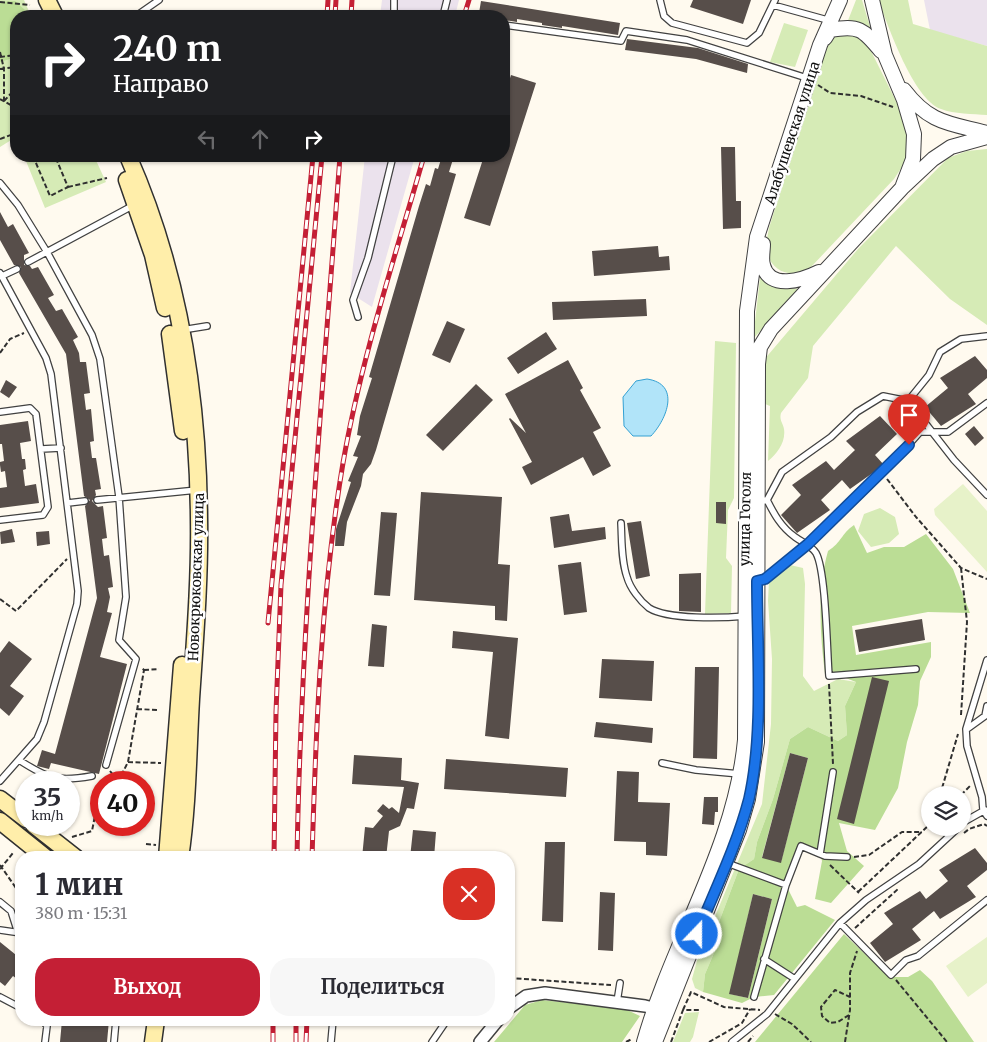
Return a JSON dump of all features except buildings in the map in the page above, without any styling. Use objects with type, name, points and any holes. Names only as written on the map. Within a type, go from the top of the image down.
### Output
[{"type":"main road","name":"Новокрюковская улица","points":[[129,162],[141,203],[162,293],[193,490],[168,851]]},
{"type":"main road","name":"Новокрюковская улица","points":[[141,203],[167,263],[191,395],[197,613],[180,851]]},
{"type":"main road","points":[[0,799],[15,811]]},
{"type":"main road","points":[[0,821],[37,851]]},
{"type":"main road","points":[[48,836],[67,851]]},
{"type":"main road","points":[[142,1042],[144,1026]]},
{"type":"main road","points":[[153,1042],[155,1026]]},
{"type":"street","name":"Алабушевская улица","points":[[746,367],[747,311],[751,267],[757,237],[764,221],[820,45],[840,0]]},
{"type":"street","name":"Алабушевская улица","points":[[756,501],[758,364],[760,347],[771,329],[902,188],[913,159],[914,134],[904,100],[885,55],[872,0]]},
{"type":"street","name":"Алабушевская улица","points":[[820,45],[830,30],[851,27],[866,33],[885,55]]},
{"type":"street","points":[[894,77],[916,106],[932,118],[987,133]]},
{"type":"street","points":[[902,188],[933,159],[951,146],[987,138]]},
{"type":"street","name":"Алабушевская улица","points":[[764,221],[762,263],[770,276],[778,280],[795,282],[806,279],[828,266]]},
{"type":"street","name":"улица Гоголя","points":[[640,1040],[660,1010],[721,861],[742,774],[745,740],[746,616],[756,501],[746,367]]},
{"type":"street","points":[[721,861],[740,830],[748,799],[757,742],[750,582]]},
{"type":"street","points":[[515,1002],[526,996],[545,993],[660,1010]]},
{"type":"street","name":"улица Гоголя","points":[[655,1042],[660,1010]]},
{"type":"street","points":[[480,1042],[493,1026]]},
{"type":"lane","points":[[145,10],[159,0]]},
{"type":"lane","points":[[660,0],[664,16],[672,23],[747,44],[758,33],[774,2],[832,21]]},
{"type":"lane","points":[[510,26],[621,42],[626,31],[687,40],[810,79]]},
{"type":"lane","points":[[358,317],[354,300],[368,258],[392,162]]},
{"type":"lane","points":[[0,183],[18,205],[47,252],[92,334],[100,359],[119,497],[126,597],[119,640],[136,659],[106,765]]},
{"type":"lane","points":[[28,262],[141,203]]},
{"type":"lane","points":[[0,781],[37,739],[44,722],[68,639],[78,591],[51,374],[46,358],[1,275],[16,269]]},
{"type":"lane","points":[[180,330],[207,326]]},
{"type":"lane","points":[[908,401],[929,375],[940,352],[962,339],[987,336]]},
{"type":"lane","points":[[916,669],[829,676],[822,576],[816,554],[808,544],[795,538],[756,501],[782,472],[831,438],[857,412],[883,396],[908,401],[933,434],[987,495]]},
{"type":"lane","points":[[750,582],[765,579],[808,544],[882,473],[920,432],[933,434],[948,432],[987,403]]},
{"type":"lane","points":[[0,412],[30,408],[36,414],[48,507],[43,515],[0,520]]},
{"type":"lane","points":[[41,449],[61,448]]},
{"type":"lane","points":[[97,500],[193,490]]},
{"type":"lane","points":[[68,504],[85,501]]},
{"type":"lane","points":[[621,523],[623,560],[627,578],[636,595],[650,608],[668,614],[746,616]]},
{"type":"lane","points":[[987,660],[963,728],[987,816]]},
{"type":"lane","points":[[963,728],[986,718],[987,706]]},
{"type":"lane","points":[[19,760],[41,775],[66,781],[90,776]]},
{"type":"lane","points":[[662,763],[696,770],[742,774]]},
{"type":"lane","points":[[820,854],[833,772]]},
{"type":"lane","points":[[971,818],[985,810]]},
{"type":"lane","points":[[732,1042],[767,1014],[840,923],[866,900],[919,864],[949,836]]},
{"type":"lane","points":[[754,997],[786,885],[801,846],[825,856],[847,857]]},
{"type":"lane","points":[[721,861],[786,885]]},
{"type":"lane","points":[[840,923],[891,975],[906,960],[918,956],[987,900]]},
{"type":"lane","points":[[0,902],[11,911],[15,921]]},
{"type":"lane","points":[[0,930],[15,932]]},
{"type":"lane","points":[[764,959],[795,979]]},
{"type":"lane","points":[[616,1002],[620,984]]},
{"type":"lane","points":[[0,997],[15,1005]]},
{"type":"lane","points":[[45,1042],[47,1026]]},
{"type":"lane","points":[[114,1042],[115,1026]]},
{"type":"lane","points":[[331,1042],[332,1026]]},
{"type":"lane","points":[[432,1042],[443,1026]]},
{"type":"path","points":[[0,2],[30,5]]},
{"type":"path","points":[[0,52],[4,68],[4,101]]},
{"type":"path","points":[[0,69],[10,68]]},
{"type":"path","points":[[810,79],[830,93],[861,96],[892,108],[904,100]]},
{"type":"path","points":[[4,101],[10,94]]},
{"type":"path","points":[[0,99],[10,104]]},
{"type":"path","points":[[36,162],[50,196],[68,187],[107,178]]},
{"type":"path","points":[[58,162],[68,187]]},
{"type":"path","points":[[0,353],[10,339],[30,330]]},
{"type":"path","points":[[882,473],[916,517],[961,568],[987,579]]},
{"type":"path","points":[[0,599],[16,611],[74,552]]},
{"type":"path","points":[[961,568],[967,622],[961,719]]},
{"type":"path","points":[[124,771],[128,762],[144,670],[136,659]]},
{"type":"path","points":[[144,670],[159,669]]},
{"type":"path","points":[[829,676],[833,772]]},
{"type":"path","points":[[137,709],[157,710]]},
{"type":"path","points":[[943,786],[963,728]]},
{"type":"path","points":[[128,762],[163,763]]},
{"type":"path","points":[[106,765],[111,771]]},
{"type":"path","points":[[971,786],[976,781]]},
{"type":"path","points":[[971,828],[984,824],[987,826]]},
{"type":"path","points":[[847,857],[869,855],[902,832],[921,832]]},
{"type":"path","points":[[69,838],[90,833]]},
{"type":"path","points":[[858,892],[921,834]]},
{"type":"path","points":[[0,869],[13,853]]},
{"type":"path","points":[[820,854],[866,900]]},
{"type":"path","points":[[0,865],[15,887]]},
{"type":"path","points":[[849,933],[902,886]]},
{"type":"path","points":[[845,1042],[849,1015],[850,973],[859,944]]},
{"type":"path","points":[[891,975],[947,1042]]},
{"type":"path","points":[[515,978],[620,984]]},
{"type":"path","points":[[849,1015],[838,1022],[830,1023],[822,1016],[821,1007],[834,990],[850,997]]},
{"type":"path","points":[[671,1042],[691,992],[724,1007],[757,1009],[767,1014]]},
{"type":"path","points":[[778,1007],[773,1013],[792,1024],[812,1042]]},
{"type":"path","points":[[709,1042],[742,1022],[750,1009]]},
{"type":"path","points":[[683,1010],[701,1010]]},
{"type":"path","points":[[748,1042],[754,1035]]},
{"type":"path","points":[[626,1042],[640,1040]]},
{"type":"shaded area","points":[[382,0],[459,0],[456,10],[381,10]]},
{"type":"shaded area","points":[[924,0],[987,0],[987,46],[930,30]]},
{"type":"shaded area","points":[[364,162],[413,162],[372,307],[350,293]]},
{"type":"green space","points":[[0,0],[24,0],[28,10],[10,10],[10,141],[0,147]]},
{"type":"green space","points":[[856,0],[862,0],[871,30],[847,23]]},
{"type":"green space","points":[[878,0],[908,0],[913,24],[987,46],[987,115],[952,112],[941,109],[931,103],[921,92],[903,61]]},
{"type":"green space","points":[[15,1],[25,10],[10,10],[10,59],[0,62],[0,2]]},
{"type":"green space","points":[[784,23],[808,30],[795,67],[770,62]]},
{"type":"green space","points":[[850,33],[866,41],[902,113],[908,140],[906,161],[894,179],[812,266],[799,273],[785,272],[779,270],[774,265],[766,251],[769,228],[827,43],[836,35]]},
{"type":"green space","points":[[987,149],[987,325],[950,299],[896,246],[813,346],[808,378],[781,413],[784,438],[778,451],[768,461],[770,406],[760,402],[763,361],[858,249],[948,158],[967,151]]},
{"type":"green space","points":[[26,162],[97,162],[106,182],[45,208]]},
{"type":"green space","points":[[760,278],[783,287],[799,289],[753,339]]},
{"type":"green space","points":[[715,341],[736,343],[734,498],[728,510],[726,558],[732,566],[731,613],[705,614]]},
{"type":"green space","points":[[963,484],[987,511],[987,572],[935,515],[934,509]]},
{"type":"green space","points":[[880,508],[895,517],[899,534],[889,543],[871,547],[858,531],[864,514]]},
{"type":"green space","points":[[854,525],[867,553],[884,547],[904,547],[926,534],[953,569],[970,613],[928,612],[852,626],[856,655],[931,642],[931,657],[920,681],[918,705],[907,742],[898,788],[875,830],[839,823],[847,851],[864,866],[831,903],[815,899],[822,861],[820,854],[801,846],[786,885],[797,907],[805,905],[835,920],[774,995],[754,997],[742,1003],[703,992],[705,974],[717,946],[719,922],[739,869],[754,859],[757,842],[773,799],[790,739],[808,727],[838,741],[847,735],[845,706],[856,682],[838,675],[825,674],[820,612],[822,581],[828,551]],"holes":[[[790,753],[808,758],[781,862],[762,857]],[[753,894],[772,899],[748,998],[730,994]]]},
{"type":"green space","points":[[790,565],[803,568],[805,584],[803,676],[814,691],[838,679],[856,682],[845,706],[847,735],[838,741],[808,727],[790,739],[773,799],[757,842],[754,859],[739,869],[719,922],[717,946],[705,974],[703,992],[695,988],[692,979],[698,957],[762,804],[771,724],[772,659],[768,601],[769,581]]},
{"type":"green space","points":[[844,934],[889,977],[908,977],[920,970],[932,981],[974,1042],[755,1042]]},
{"type":"green space","points":[[987,937],[987,983],[968,997],[946,966]]},
{"type":"green space","points":[[542,1000],[625,1009],[640,1016],[622,1042],[494,1042],[507,1026],[515,1026],[515,1017],[525,1005]]},
{"type":"green space","points":[[699,1012],[690,1042],[673,1042],[685,1013]]},
{"type":"water","points":[[647,379],[658,382],[664,388],[668,403],[666,412],[651,436],[633,436],[624,426],[623,397],[636,381]]},
{"type":"railway","points":[[327,10],[328,0]]},
{"type":"railway","points":[[335,10],[336,0]]},
{"type":"railway","points":[[351,10],[352,0]]},
{"type":"railway","points":[[466,10],[469,0]]},
{"type":"railway","points":[[268,623],[312,162]]},
{"type":"railway","points":[[274,851],[276,712],[281,585],[321,162]]},
{"type":"railway","points":[[297,851],[299,770],[308,594],[340,162]]},
{"type":"railway","points":[[312,851],[321,660],[329,561],[343,463],[350,424],[369,347],[422,162]]},
{"type":"railway","points":[[273,1026],[273,1042]]},
{"type":"railway","points":[[296,1026],[296,1042]]},
{"type":"railway","points":[[306,1042],[307,1026]]},
{"type":"route","points":[[697,934],[740,830],[753,776],[757,742],[757,581],[765,579],[808,544],[898,458],[909,445]]}]
